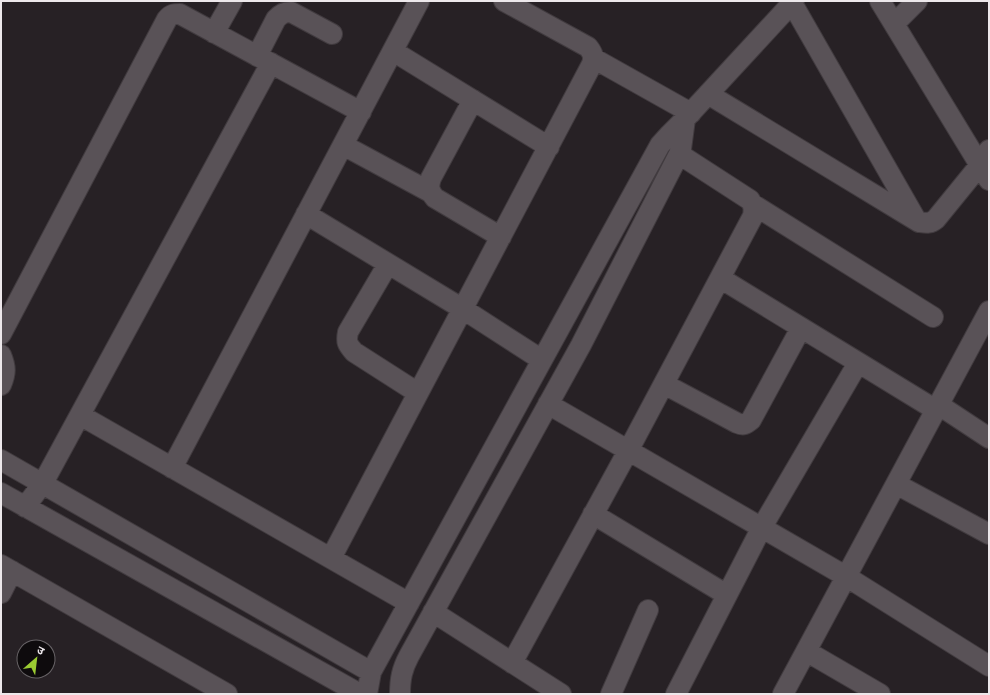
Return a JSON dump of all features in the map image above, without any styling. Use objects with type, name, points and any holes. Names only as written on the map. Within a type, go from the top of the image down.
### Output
[{"type":"street","points":[[214,33],[232,1]]},
{"type":"street","points":[[172,468],[419,1]]},
{"type":"street","points":[[331,558],[549,147],[594,58],[588,47],[504,1]]},
{"type":"street","points":[[708,94],[919,222],[932,223],[986,165],[880,1]]},
{"type":"street","points":[[894,24],[917,1]]},
{"type":"street","points":[[367,694],[371,672],[660,145],[793,2],[916,219]]},
{"type":"street","points":[[25,507],[43,483],[80,415],[264,59],[276,19],[285,12],[291,12],[332,34]]},
{"type":"street","points":[[1,334],[170,15],[180,14],[361,112]]},
{"type":"street","points":[[393,51],[549,147]]},
{"type":"street","points":[[594,58],[688,116]]},
{"type":"street","points":[[430,192],[429,185],[431,178],[473,100]]},
{"type":"street","points":[[400,694],[403,667],[581,345],[679,154],[688,116]]},
{"type":"street","points":[[343,145],[430,192],[435,198],[501,237]]},
{"type":"street","points":[[679,154],[750,200],[754,205],[933,317]]},
{"type":"street","points":[[512,663],[594,514],[753,216],[754,205]]},
{"type":"street","points":[[306,214],[463,309],[542,360]]},
{"type":"street","points":[[388,264],[348,332],[348,345],[354,352],[418,393]]},
{"type":"street","points":[[720,278],[858,363],[989,438]]},
{"type":"street","points":[[783,694],[989,312]]},
{"type":"street","points":[[664,384],[737,423],[743,425],[747,424],[752,420],[801,328]]},
{"type":"street","points":[[1,355],[6,370],[1,385]]},
{"type":"street","points":[[676,694],[762,527],[858,363]]},
{"type":"street","points":[[548,404],[847,576],[989,666]]},
{"type":"street","points":[[80,415],[409,603]]},
{"type":"street","points":[[1,460],[371,672]]},
{"type":"street","points":[[896,484],[989,534]]},
{"type":"street","points":[[1,493],[360,694]]},
{"type":"street","points":[[594,514],[727,594]]},
{"type":"street","points":[[1,593],[7,568],[227,694]]},
{"type":"street","points":[[611,694],[648,610]]},
{"type":"street","points":[[433,612],[561,694]]},
{"type":"street","points":[[806,651],[880,694]]}]
